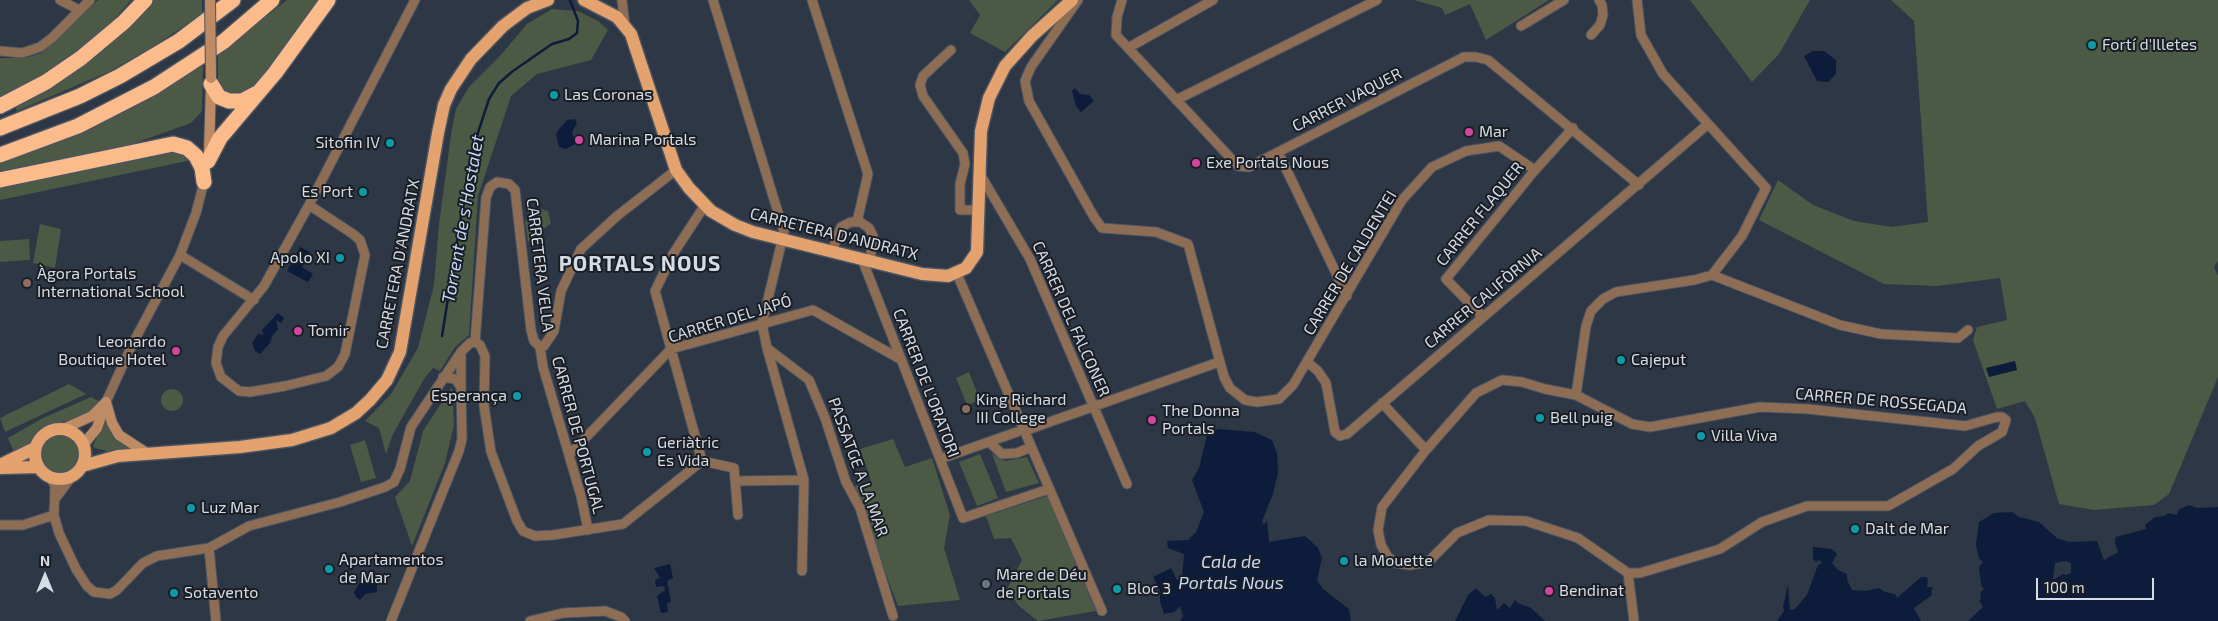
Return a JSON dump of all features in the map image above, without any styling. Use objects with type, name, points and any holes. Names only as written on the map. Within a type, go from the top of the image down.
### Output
[{"type":"highway","points":[[0,106],[46,82],[81,58],[124,22],[146,0]]},
{"type":"highway","points":[[0,128],[73,99],[127,72],[179,41],[233,0]]},
{"type":"highway","points":[[0,155],[78,126],[154,87],[222,42],[272,0]]},
{"type":"highway","points":[[208,161],[220,138],[261,90],[328,0]]},
{"type":"highway","points":[[211,81],[216,94],[229,101],[242,101],[261,90]]},
{"type":"highway","points":[[0,180],[173,144],[187,148],[196,156],[202,168],[204,182]]},
{"type":"main road","name":"CARRETERA D'ANDRATX","points":[[82,466],[118,456],[258,446],[309,436],[331,428],[348,418],[376,394],[395,364],[401,345],[444,105],[451,89],[472,59],[503,26],[527,8],[548,0]]},
{"type":"main road","name":"CARRETERA D'ANDRATX","points":[[584,0],[606,10],[625,25],[635,40],[676,170],[705,205],[735,225],[783,240],[931,275],[948,276],[957,274]]},
{"type":"main road","points":[[957,274],[970,264],[976,252],[983,115],[999,76],[1026,43],[1072,0]]},
{"type":"main road","points":[[0,466],[38,467],[50,477],[57,479],[73,475],[82,466],[85,457],[84,446],[77,435],[63,429],[49,431],[38,441],[35,448],[38,467]]},
{"type":"main road","name":"CARRETERA D'ANDRATX","points":[[84,446],[118,456]]},
{"type":"main road","points":[[0,466],[35,448]]},
{"type":"street","points":[[60,0],[78,10]]},
{"type":"street","points":[[0,51],[22,52],[40,47],[52,38],[90,0]]},
{"type":"street","points":[[84,446],[98,428],[106,402],[133,343],[180,255],[196,213],[204,182],[211,138],[210,0]]},
{"type":"street","points":[[309,205],[360,240],[365,255],[345,354],[338,367],[326,376],[250,392],[239,391],[221,377],[216,363],[218,347],[223,336],[254,300],[309,205],[415,0]]},
{"type":"street","points":[[622,0],[625,25]]},
{"type":"street","points":[[713,0],[784,232],[762,324],[804,480],[802,571]]},
{"type":"street","points":[[812,0],[868,174],[857,222]]},
{"type":"street","points":[[1027,430],[1219,362],[1188,244],[1156,232],[1102,228],[1029,101],[1024,81],[1031,67],[1078,0]]},
{"type":"street","name":"CARRER VAQUER","points":[[1122,0],[1117,17],[1116,35],[1238,166],[1249,167],[1464,57],[1488,60],[1573,128],[1639,185]]},
{"type":"street","points":[[1128,48],[1213,0]]},
{"type":"street","points":[[1176,100],[1378,0]]},
{"type":"street","points":[[1521,26],[1564,0]]},
{"type":"street","points":[[1591,35],[1600,25],[1603,15],[1602,5],[1599,0]]},
{"type":"street","points":[[1637,0],[1641,35],[1662,74],[1766,188],[1742,236],[1712,275]]},
{"type":"street","points":[[951,50],[923,76],[920,85],[923,96],[963,153],[965,164],[960,184],[960,210],[979,210]]},
{"type":"street","name":"CARRER CALIFÒRNIA","points":[[1307,362],[1318,371],[1326,383],[1335,432],[1340,436],[1347,434],[1708,124]]},
{"type":"street","name":"CARRER FLAQUER","points":[[1483,317],[1446,279],[1535,170],[1573,128]]},
{"type":"street","name":"CARRER DE CALDENTEI","points":[[1219,362],[1230,388],[1245,400],[1264,402],[1283,396],[1293,385],[1307,362],[1402,200],[1432,167],[1466,151],[1499,146],[1535,170]]},
{"type":"street","points":[[1278,152],[1347,296]]},
{"type":"street","points":[[540,348],[544,346],[554,331],[561,291],[581,249],[617,216],[676,170]]},
{"type":"street","name":"CARRER DEL FALCONER","points":[[979,171],[1030,259],[1127,484]]},
{"type":"street","name":"CARRETERA VELLA","points":[[475,342],[486,198],[490,187],[497,182],[509,184],[515,190],[531,330],[534,341],[540,348]]},
{"type":"street","points":[[702,461],[655,291],[673,254],[705,205]]},
{"type":"street","points":[[832,251],[841,227],[851,222],[857,222],[869,228],[874,236],[866,260]]},
{"type":"street","points":[[180,255],[254,300]]},
{"type":"street","name":"CARRER DE L'ORATORI","points":[[866,260],[900,359],[962,518],[1049,489]]},
{"type":"street","points":[[957,274],[1102,611]]},
{"type":"street","points":[[1634,621],[1628,573],[1578,538],[1526,521],[1489,520],[1457,532],[1428,562],[1410,565],[1396,563],[1388,557],[1381,545],[1378,530],[1382,507],[1426,450],[1476,393],[1502,380],[1522,382],[1545,390],[1576,395],[1586,326],[1591,311],[1602,299],[1616,292],[1694,280],[1712,275],[1840,325],[1882,334],[1958,338],[1968,330]]},
{"type":"street","name":"CARRER DEL JAPÓ","points":[[569,456],[671,349],[813,310],[900,359]]},
{"type":"street","points":[[50,477],[55,486],[54,515],[59,533],[76,569],[87,586],[94,592],[110,594],[117,590],[143,563],[157,556],[209,548],[249,526],[349,499],[394,482],[400,469],[411,427],[461,352],[470,343],[475,342],[480,345],[485,356],[484,406],[491,452],[517,521],[523,530],[535,536],[623,524],[702,461]]},
{"type":"street","name":"CARRER DE PORTUGAL","points":[[540,348],[543,366],[581,496],[588,530]]},
{"type":"street","name":"PASSATGE A LA MAR","points":[[767,348],[808,380],[824,418],[846,482],[860,508],[893,616]]},
{"type":"street","points":[[391,621],[459,451],[462,439],[461,352]]},
{"type":"street","points":[[443,377],[455,379],[461,387]]},
{"type":"street","name":"CARRER DE ROSSEGADA","points":[[1576,395],[1632,424],[1650,427],[1760,407],[1808,409],[1965,426],[1997,417],[2002,417],[2006,420],[2002,432],[1978,446],[1953,469],[1888,506],[1807,506],[1762,522],[1720,549],[1640,573],[1628,573]]},
{"type":"street","points":[[106,402],[112,423],[119,435],[148,454]]},
{"type":"street","points":[[63,429],[92,416],[106,402]]},
{"type":"street","points":[[1382,403],[1426,450]]},
{"type":"street","points":[[940,459],[1017,432]]},
{"type":"street","points":[[989,442],[1002,454],[1017,453],[1031,447]]},
{"type":"street","points":[[702,461],[734,468],[738,515]]},
{"type":"street","points":[[55,499],[73,475]]},
{"type":"street","points":[[735,481],[804,480]]},
{"type":"street","points":[[0,525],[23,525],[54,515]]},
{"type":"street","points":[[209,548],[216,621]]},
{"type":"street","points":[[530,621],[563,613],[605,611],[621,617],[625,621]]},
{"type":"green space","points":[[98,0],[131,0],[102,33],[24,87],[0,98],[0,58],[25,58],[42,53]]},
{"type":"green space","points":[[153,0],[202,0],[202,14],[149,49],[108,72],[17,111],[15,106],[132,22]]},
{"type":"green space","points":[[287,0],[320,0],[261,82],[247,93],[226,96],[218,81],[218,54]]},
{"type":"green space","points":[[969,0],[1058,0],[1005,52],[970,33],[980,15]]},
{"type":"green space","points":[[1414,0],[1549,0],[1486,40],[1470,4],[1445,15],[1442,8]]},
{"type":"green space","points":[[1690,0],[1810,0],[1779,54],[1752,82]]},
{"type":"green space","name":"Fortí d'Illetes","points":[[1891,0],[2218,0],[2218,261],[2214,267],[2218,276],[2218,377],[2169,494],[2154,505],[2094,510],[2059,504],[2035,418],[2025,401],[1997,409],[1973,340],[1977,327],[2007,320],[2000,278],[1937,286],[1884,284],[1759,220],[1778,180],[1813,205],[1854,221],[1892,227],[1928,222],[1914,21]]},
{"type":"green space","points":[[552,9],[578,11],[598,21],[608,30],[591,60],[537,74],[511,96],[478,196],[469,335],[455,347],[440,371],[433,368],[424,379],[393,434],[386,454],[379,428],[365,421],[391,394],[418,348],[434,285],[439,224],[456,109],[469,87],[500,56],[527,24]]},
{"type":"green space","points":[[203,64],[202,111],[191,123],[113,151],[0,175],[0,163],[93,128],[147,100]]},
{"type":"green space","points":[[168,150],[181,152],[192,160],[0,200],[0,186]]},
{"type":"green space","points":[[538,208],[548,211],[551,223],[528,242],[525,221]]},
{"type":"green space","points":[[40,224],[61,229],[55,268],[33,263]]},
{"type":"green space","points":[[29,239],[30,260],[0,262],[0,241]]},
{"type":"green space","points":[[969,372],[980,400],[967,405],[956,378]]},
{"type":"green space","points":[[69,384],[86,394],[5,432],[0,418]]},
{"type":"green space","points":[[452,387],[454,425],[445,463],[412,546],[395,497],[410,481],[423,431]]},
{"type":"green space","points":[[172,389],[180,392],[183,400],[180,408],[172,411],[164,408],[161,400],[164,392]]},
{"type":"green space","points":[[91,397],[100,402],[95,409],[78,419],[54,423],[41,428],[28,445],[15,454],[8,438],[41,419]]},
{"type":"green space","points":[[106,416],[119,441],[133,450],[107,451],[93,446]]},
{"type":"green space","points":[[60,431],[72,435],[78,441],[82,453],[78,465],[72,471],[60,475],[48,471],[42,465],[38,453],[42,441],[48,435]]},
{"type":"green space","points":[[893,439],[905,467],[932,458],[950,515],[944,548],[960,600],[898,606],[853,487],[871,481],[860,449]]},
{"type":"green space","points":[[365,440],[376,478],[361,482],[350,445]]},
{"type":"green space","points":[[980,454],[998,498],[977,506],[959,462]]},
{"type":"green space","points":[[992,454],[1005,461],[1027,457],[1039,483],[1006,492]]},
{"type":"green space","points":[[1047,496],[1096,611],[1038,621],[1019,606],[1007,589],[1022,560],[1011,538],[994,539],[986,516]]},
{"type":"water","points":[[1813,51],[1824,51],[1836,60],[1836,74],[1828,82],[1817,81],[1804,56]]},
{"type":"water","points":[[1075,88],[1080,94],[1089,95],[1094,101],[1081,112],[1076,106],[1072,91]]},
{"type":"water","points":[[575,119],[577,123],[572,132],[575,144],[566,149],[559,147],[556,134],[567,120]]},
{"type":"water","points":[[300,247],[310,252],[302,267],[313,274],[308,282],[287,271]]},
{"type":"water","points":[[278,313],[284,318],[281,323],[276,320],[278,329],[272,336],[270,343],[260,354],[255,351],[252,343],[258,334],[264,335],[262,330]]},
{"type":"water","points":[[2015,361],[2017,370],[1989,377],[1986,368]]},
{"type":"water","name":"Cala de Portals Nous","points":[[1218,429],[1254,432],[1272,440],[1277,453],[1278,473],[1273,494],[1262,521],[1264,525],[1267,520],[1269,542],[1305,536],[1318,548],[1322,558],[1317,580],[1323,589],[1349,609],[1351,621],[1180,621],[1183,616],[1180,606],[1174,612],[1164,614],[1160,601],[1160,590],[1153,577],[1171,568],[1177,580],[1182,579],[1184,554],[1168,548],[1167,541],[1188,540],[1196,532],[1204,512],[1192,480],[1199,468],[1207,435]]},
{"type":"water","points":[[2189,505],[2197,508],[2218,507],[2218,621],[1968,621],[1983,607],[1979,600],[1981,599],[1980,593],[1984,589],[1981,585],[1979,567],[1983,562],[1979,558],[1976,545],[1979,522],[1994,513],[2012,512],[2019,517],[2039,522],[2057,538],[2069,542],[2097,541],[2104,560],[2118,552],[2115,543],[2116,537],[2146,529],[2145,525],[2155,517],[2165,516],[2168,513],[2177,515],[2178,510]],"holes":[[[2065,561],[2071,563],[2071,573],[2063,574],[2053,580],[2055,563]]]},
{"type":"water","points":[[1813,547],[1832,549],[1837,554],[1832,563],[1838,570],[1847,574],[1847,580],[1852,590],[1865,591],[1879,588],[1885,592],[1895,594],[1897,598],[1921,577],[1926,577],[1928,579],[1927,587],[1933,587],[1932,595],[1914,608],[1921,621],[1777,621],[1784,611],[1783,607],[1788,584],[1790,610],[1795,609],[1807,595],[1818,565],[1822,563],[1819,560],[1816,562],[1813,559]]},
{"type":"water","points":[[670,564],[673,578],[667,581],[671,601],[667,604],[668,612],[661,613],[657,596],[665,590],[664,586],[656,587],[655,580],[660,578],[654,568]]},
{"type":"water","points":[[378,576],[380,579],[377,584],[377,592],[365,594],[360,600],[356,597],[354,592],[363,578],[369,579]]},
{"type":"water","points":[[1476,588],[1485,597],[1491,594],[1495,598],[1497,610],[1504,603],[1510,608],[1515,600],[1531,608],[1545,621],[1455,621],[1468,595]]},
{"type":"waterway","name":"Torrent de s'Hostalet","points":[[442,336],[471,154],[489,99],[499,83],[513,71],[552,44],[569,39],[577,33],[578,21],[570,0]]},
{"type":"place","name":"Fortí d'Illetes","points":[[2092,45]]},
{"type":"place","name":"Las Coronas","points":[[554,95]]},
{"type":"place","name":"Mar","points":[[1469,132]]},
{"type":"place","name":"Marina Portals","points":[[579,140]]},
{"type":"place","name":"Sitofin IV","points":[[390,143]]},
{"type":"place","name":"Exe Portals Nous","points":[[1196,163]]},
{"type":"place","name":"Es Port","points":[[363,192]]},
{"type":"place","name":"Apolo XI","points":[[340,258]]},
{"type":"place","name":"Àgora Portals International School","points":[[27,283]]},
{"type":"place","name":"Tomir","points":[[298,331]]},
{"type":"place","name":"Leonardo Boutique Hotel","points":[[176,351]]},
{"type":"place","name":"Cajeput","points":[[1621,360]]},
{"type":"place","name":"Esperança","points":[[517,396]]},
{"type":"place","name":"King Richard III College","points":[[966,409]]},
{"type":"place","name":"Bell puig","points":[[1540,418]]},
{"type":"place","name":"The Donna Portals","points":[[1152,420]]},
{"type":"place","name":"Villa Viva","points":[[1701,436]]},
{"type":"place","name":"Geriàtric Es Vida","points":[[647,452]]},
{"type":"place","name":"Luz Mar","points":[[191,508]]},
{"type":"place","name":"Dalt de Mar","points":[[1855,529]]},
{"type":"place","name":"la Mouette","points":[[1344,561]]},
{"type":"place","name":"Apartamentos de Mar","points":[[329,569]]},
{"type":"place","name":"Mare de Déu de Portals","points":[[986,584]]},
{"type":"place","name":"Bloc 3","points":[[1117,589]]},
{"type":"place","name":"Bendinat","points":[[1549,591]]},
{"type":"place","name":"Sotavento","points":[[174,593]]},
{"type":"district","name":"PORTALS NOUS","points":[[640,264]]}]
